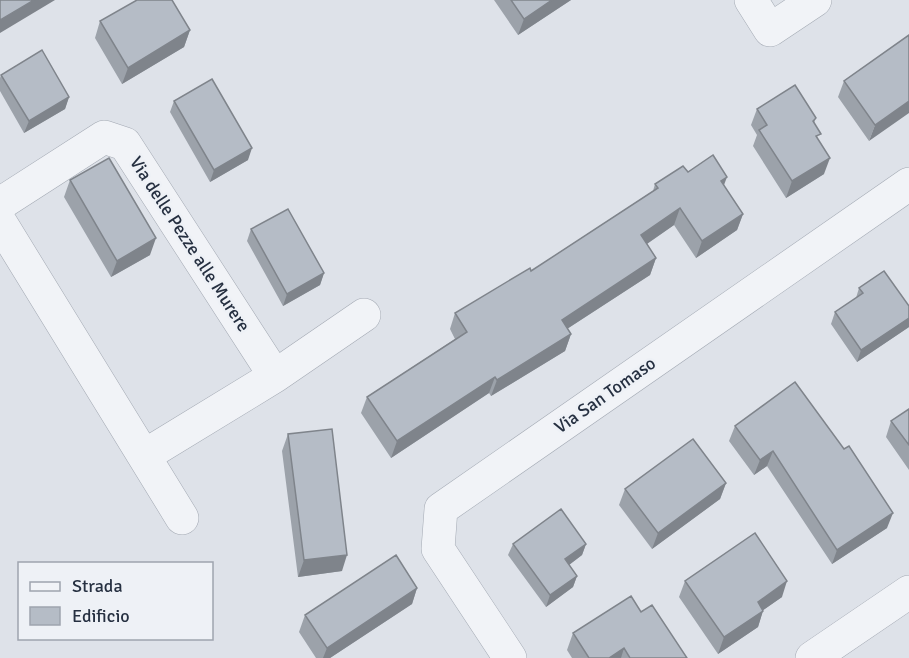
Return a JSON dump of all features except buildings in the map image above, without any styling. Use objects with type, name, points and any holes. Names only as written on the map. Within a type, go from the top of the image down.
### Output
[{"type":"street","points":[[751,0],[770,30],[815,0]]},
{"type":"street","name":"Via delle Pezze alle Murere","points":[[0,204],[104,137],[125,144],[275,376]]},
{"type":"street","name":"Via San Tomaso","points":[[510,658],[438,549],[441,509],[909,184]]},
{"type":"street","points":[[0,222],[182,518]]},
{"type":"street","points":[[144,456],[275,376],[364,315]]},
{"type":"street","points":[[812,658],[909,592]]}]
